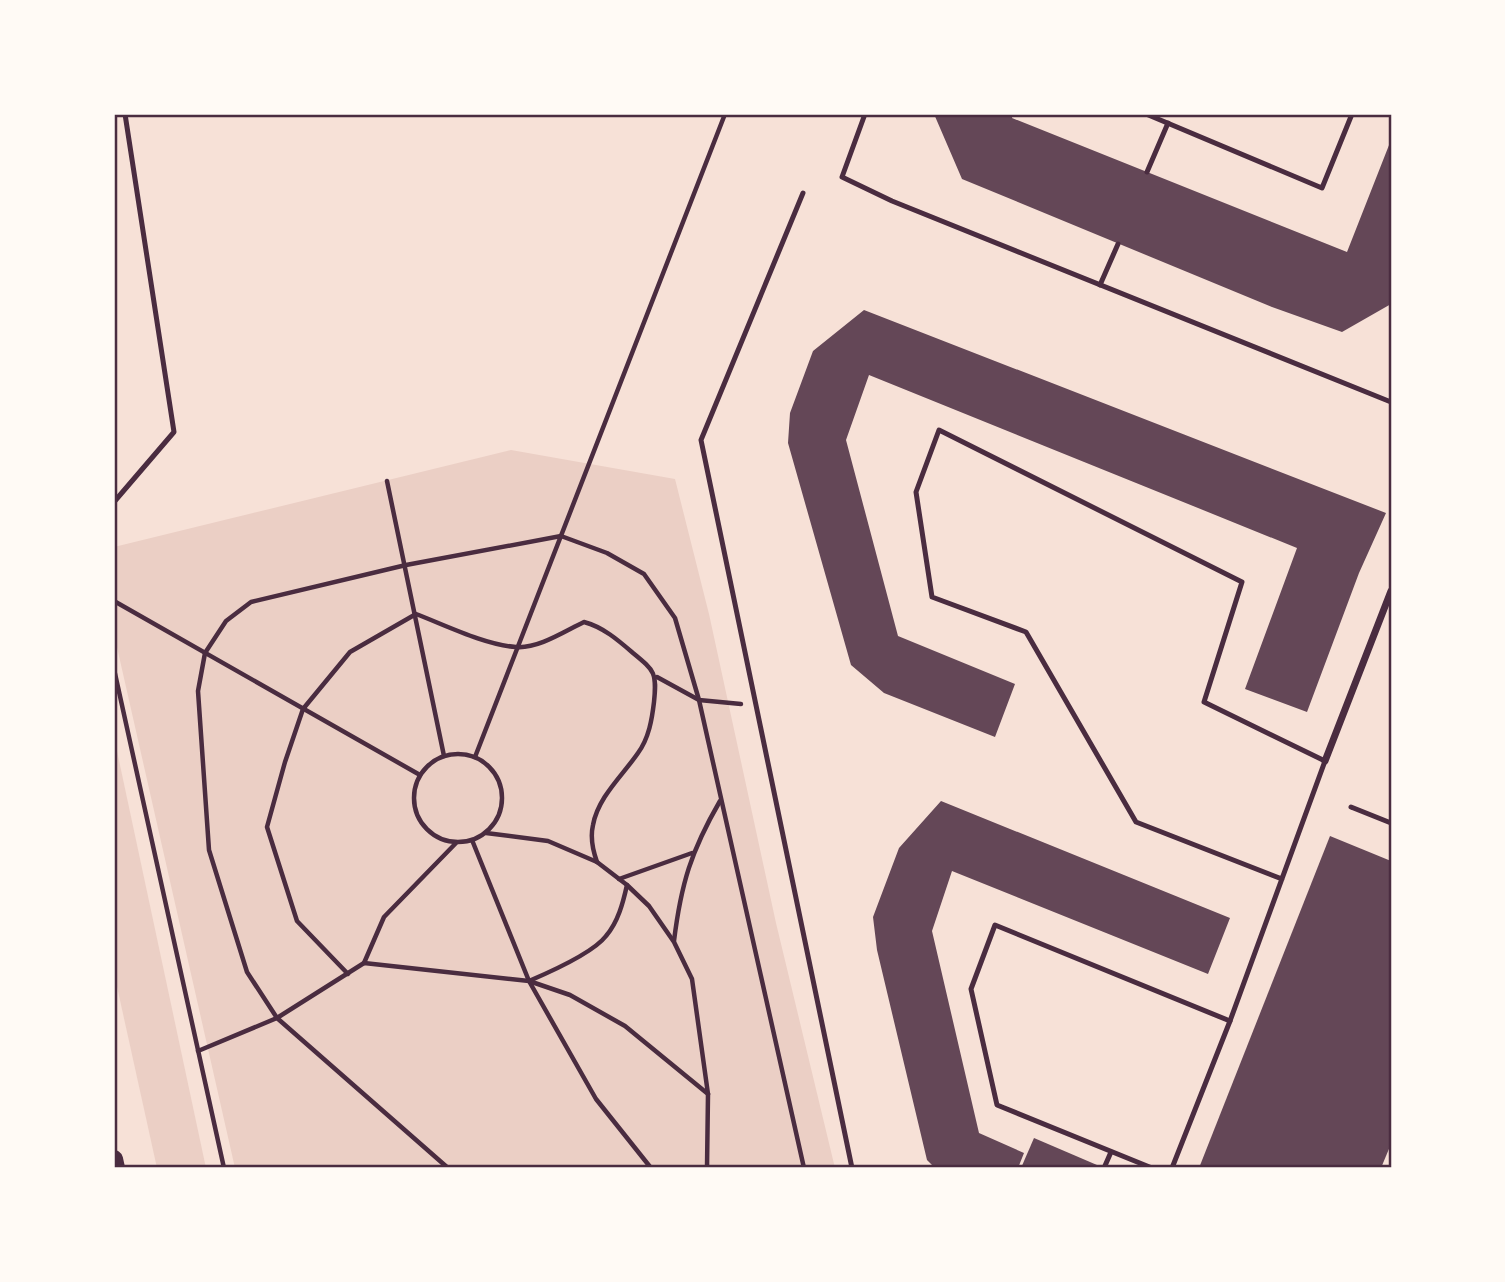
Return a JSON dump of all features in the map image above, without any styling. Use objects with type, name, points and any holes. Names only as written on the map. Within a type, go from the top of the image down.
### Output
[{"type":"main road","points":[[114,1159],[116,1168]]},
{"type":"street","points":[[1325,761],[1391,591]]},
{"type":"lane","points":[[114,502],[174,432],[125,114]]},
{"type":"lane","points":[[866,114],[842,177],[892,201],[1391,402]]},
{"type":"lane","points":[[1146,114],[1322,188],[1352,114]]},
{"type":"lane","points":[[1147,172],[1168,123]]},
{"type":"lane","points":[[803,193],[701,440],[852,1168]]},
{"type":"lane","points":[[1100,285],[1118,244]]},
{"type":"lane","points":[[1172,1168],[1230,1021],[1282,879],[1325,761],[1204,702],[1242,582],[939,430],[916,492],[932,597],[1026,632],[1136,822],[1282,879]]},
{"type":"lane","points":[[1351,807],[1391,823]]},
{"type":"lane","points":[[1152,1168],[997,1105],[971,989],[995,925],[1230,1021]]},
{"type":"lane","points":[[1104,1168],[1111,1152]]},
{"type":"path","points":[[475,757],[725,114]]},
{"type":"path","points":[[387,481],[444,756]]},
{"type":"path","points":[[448,1168],[277,1018],[247,972],[209,850],[198,691],[205,653],[226,621],[251,603],[406,565],[561,536],[607,553],[644,574],[675,618],[699,700],[804,1168]]},
{"type":"path","points":[[114,601],[420,775]]},
{"type":"path","points":[[416,614],[476,637],[518,648],[583,622],[598,626],[651,667],[657,677],[699,700],[756,706]]},
{"type":"path","points":[[348,974],[297,921],[267,827],[303,709],[350,652],[416,614]]},
{"type":"path","points":[[114,669],[223,1168]]},
{"type":"path","points":[[597,862],[592,848],[592,826],[616,780],[640,751],[652,722],[657,677]]},
{"type":"path","points":[[460,753],[475,757],[498,777],[502,807],[496,821],[486,833],[472,840],[457,842],[442,839],[429,831],[419,819],[414,804],[414,789],[420,775],[430,763],[444,756],[460,753]]},
{"type":"path","points":[[674,942],[680,897],[693,852],[720,800]]},
{"type":"path","points":[[486,833],[548,841],[597,862],[649,906],[674,942],[692,979],[708,1094],[707,1168]]},
{"type":"path","points":[[472,840],[530,981],[596,1099],[651,1168]]},
{"type":"path","points":[[198,1051],[277,1018],[365,963],[384,917],[457,842]]},
{"type":"path","points":[[619,879],[693,852]]},
{"type":"path","points":[[530,981],[562,967],[606,938],[620,912],[627,885]]},
{"type":"path","points":[[365,963],[530,981],[570,995],[625,1026],[708,1094]]},
{"type":"shaded area","points":[[511,450],[675,479],[709,614],[776,923],[835,1168],[235,1168],[114,634],[114,547]]},
{"type":"shaded area","points":[[114,737],[206,1168],[157,1168],[114,973]]},
{"type":"building","points":[[934,114],[1013,114],[1012,118],[1347,252],[1391,140],[1391,304],[1342,332],[1272,307],[962,179]]},
{"type":"building","points":[[864,310],[1386,513],[1359,573],[1307,712],[1245,689],[1297,548],[869,375],[846,440],[898,636],[1015,684],[995,737],[884,693],[851,665],[788,443],[790,413],[813,351]]},
{"type":"building","points":[[941,801],[1230,918],[1208,974],[952,871],[932,931],[979,1133],[1024,1153],[1018,1168],[935,1168],[927,1160],[877,950],[873,917],[899,848]]},
{"type":"building","points":[[1330,836],[1391,861],[1391,1144],[1381,1168],[1199,1168]]},
{"type":"building","points":[[1034,1138],[1097,1165],[1095,1168],[1021,1168]]}]
